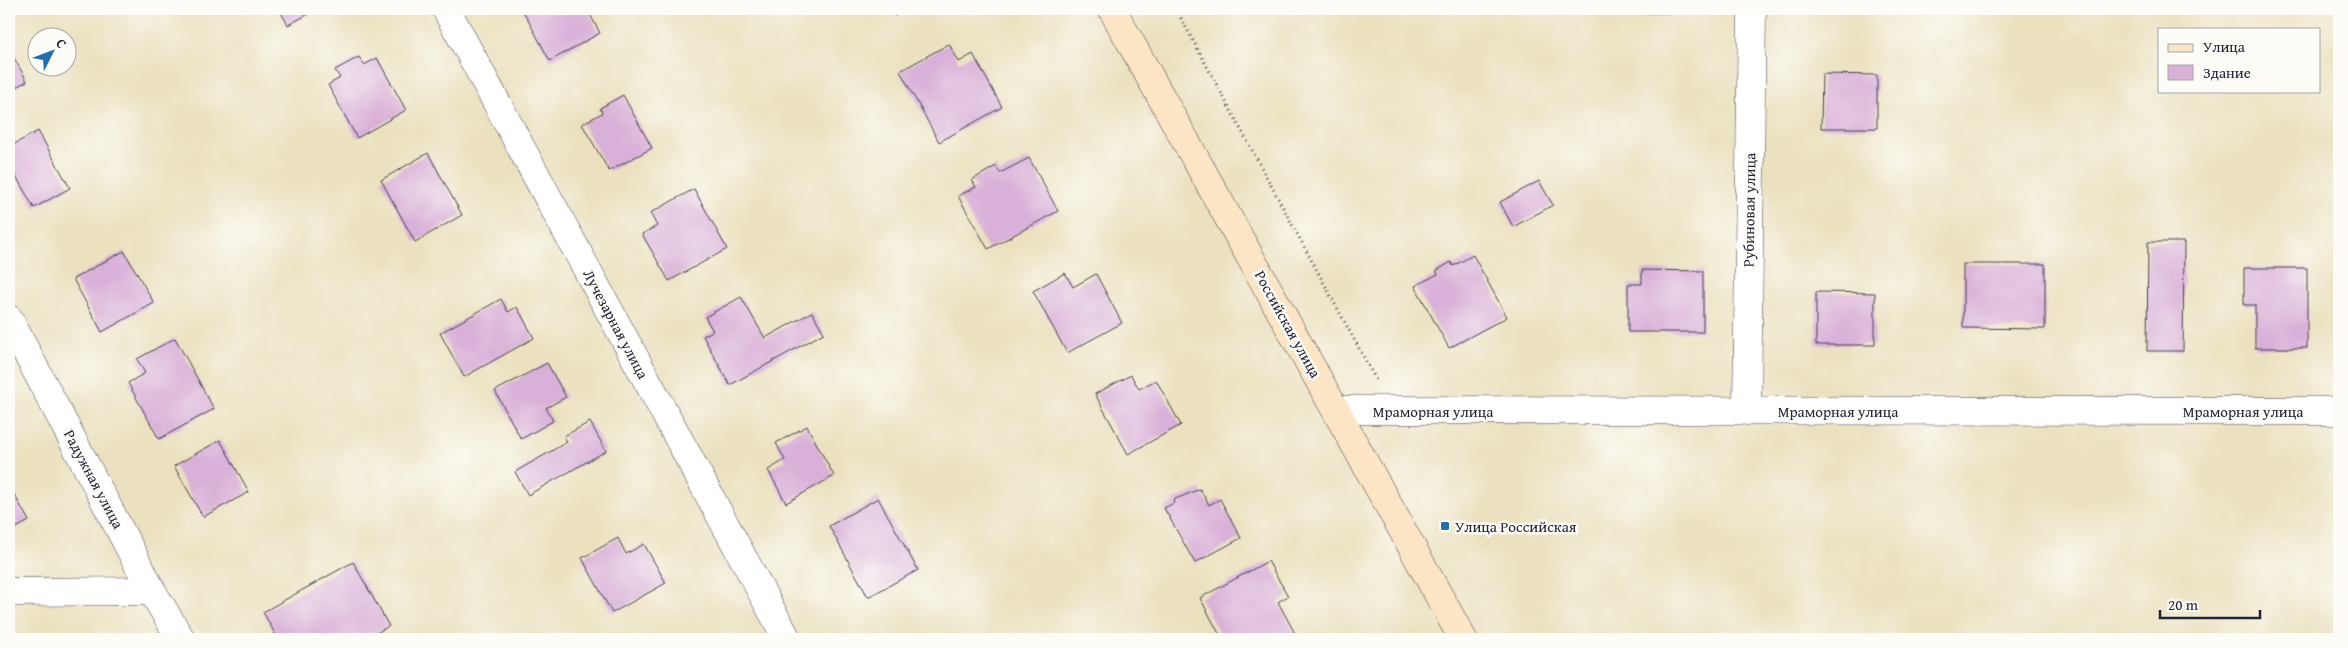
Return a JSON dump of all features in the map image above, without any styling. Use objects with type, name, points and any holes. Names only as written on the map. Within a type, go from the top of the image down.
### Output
[{"type":"main road","name":"Российская улица","points":[[1112,9],[1463,639]]},
{"type":"street","name":"Лучезарная улица","points":[[446,9],[787,639]]},
{"type":"street","name":"Рубиновая улица","points":[[1747,412],[1752,9]]},
{"type":"street","name":"Радужная улица","points":[[9,318],[152,590],[180,639]]},
{"type":"street","name":"Мраморная улица","points":[[1337,410],[1747,412],[2339,410]]},
{"type":"street","points":[[9,592],[152,590]]},
{"type":"path","points":[[1176,9],[1393,411]]},
{"type":"building","points":[[279,9],[318,9],[288,25]]},
{"type":"building","points":[[522,9],[587,9],[600,33],[550,61]]},
{"type":"building","points":[[890,9],[907,9],[894,16]]},
{"type":"building","points":[[1616,9],[1694,9],[1694,13],[1616,13]]},
{"type":"building","points":[[949,44],[959,62],[973,54],[1002,107],[939,142],[900,71]]},
{"type":"building","points":[[9,49],[27,81],[9,91]]},
{"type":"building","points":[[359,57],[364,65],[377,58],[406,110],[357,138],[328,85],[340,78],[335,70]]},
{"type":"building","points":[[1822,74],[1877,75],[1877,128],[1821,128]]},
{"type":"building","points":[[623,95],[652,148],[609,171],[582,124],[602,113],[600,108]]},
{"type":"building","points":[[38,131],[70,188],[34,208],[9,164],[9,147]]},
{"type":"building","points":[[428,153],[462,215],[415,242],[381,180]]},
{"type":"building","points":[[1029,158],[1058,211],[988,249],[958,196],[976,187],[972,180],[996,166],[1000,173]]},
{"type":"building","points":[[1539,181],[1553,205],[1513,227],[1500,202]]},
{"type":"building","points":[[694,189],[727,249],[669,281],[642,234],[657,226],[650,213]]},
{"type":"building","points":[[2148,242],[2184,242],[2183,351],[2147,351]]},
{"type":"building","points":[[124,251],[154,303],[102,332],[73,279]]},
{"type":"building","points":[[1473,255],[1507,317],[1449,348],[1415,286],[1438,274],[1436,271],[1451,262],[1453,266]]},
{"type":"building","points":[[1963,264],[2045,264],[2045,329],[1963,328]]},
{"type":"building","points":[[2244,268],[2307,268],[2307,348],[2255,348],[2255,305],[2244,305]]},
{"type":"building","points":[[1642,270],[1703,271],[1703,332],[1628,332],[1628,284],[1642,284]]},
{"type":"building","points":[[1065,273],[1073,287],[1096,274],[1122,323],[1067,353],[1033,291]]},
{"type":"building","points":[[1816,292],[1875,293],[1875,345],[1816,345]]},
{"type":"building","points":[[741,297],[765,338],[812,312],[824,333],[730,385],[703,336],[713,331],[705,317]]},
{"type":"building","points":[[501,299],[508,312],[517,307],[534,338],[464,377],[440,333]]},
{"type":"building","points":[[175,338],[214,409],[159,439],[128,383],[145,373],[137,359]]},
{"type":"building","points":[[547,363],[566,397],[546,408],[553,421],[521,439],[495,391]]},
{"type":"building","points":[[1131,375],[1139,389],[1156,380],[1181,425],[1128,454],[1095,394]]},
{"type":"building","points":[[590,422],[606,451],[528,495],[515,472],[567,442],[564,436]]},
{"type":"building","points":[[807,426],[834,476],[786,503],[768,470],[785,460],[776,443]]},
{"type":"building","points":[[220,440],[249,492],[203,517],[174,466]]},
{"type":"building","points":[[9,485],[29,521],[9,532]]},
{"type":"building","points":[[1200,489],[1209,505],[1220,499],[1241,538],[1195,563],[1164,508],[1174,503],[1173,500]]},
{"type":"building","points":[[878,498],[918,570],[868,597],[829,526]]},
{"type":"building","points":[[618,538],[626,554],[644,544],[666,583],[612,613],[582,558]]},
{"type":"building","points":[[1268,561],[1288,596],[1278,602],[1298,639],[1222,639],[1200,598]]},
{"type":"building","points":[[353,562],[389,626],[366,639],[278,639],[263,612]]},
{"type":"place","name":"Улица Российская","points":[[1445,526]]}]
